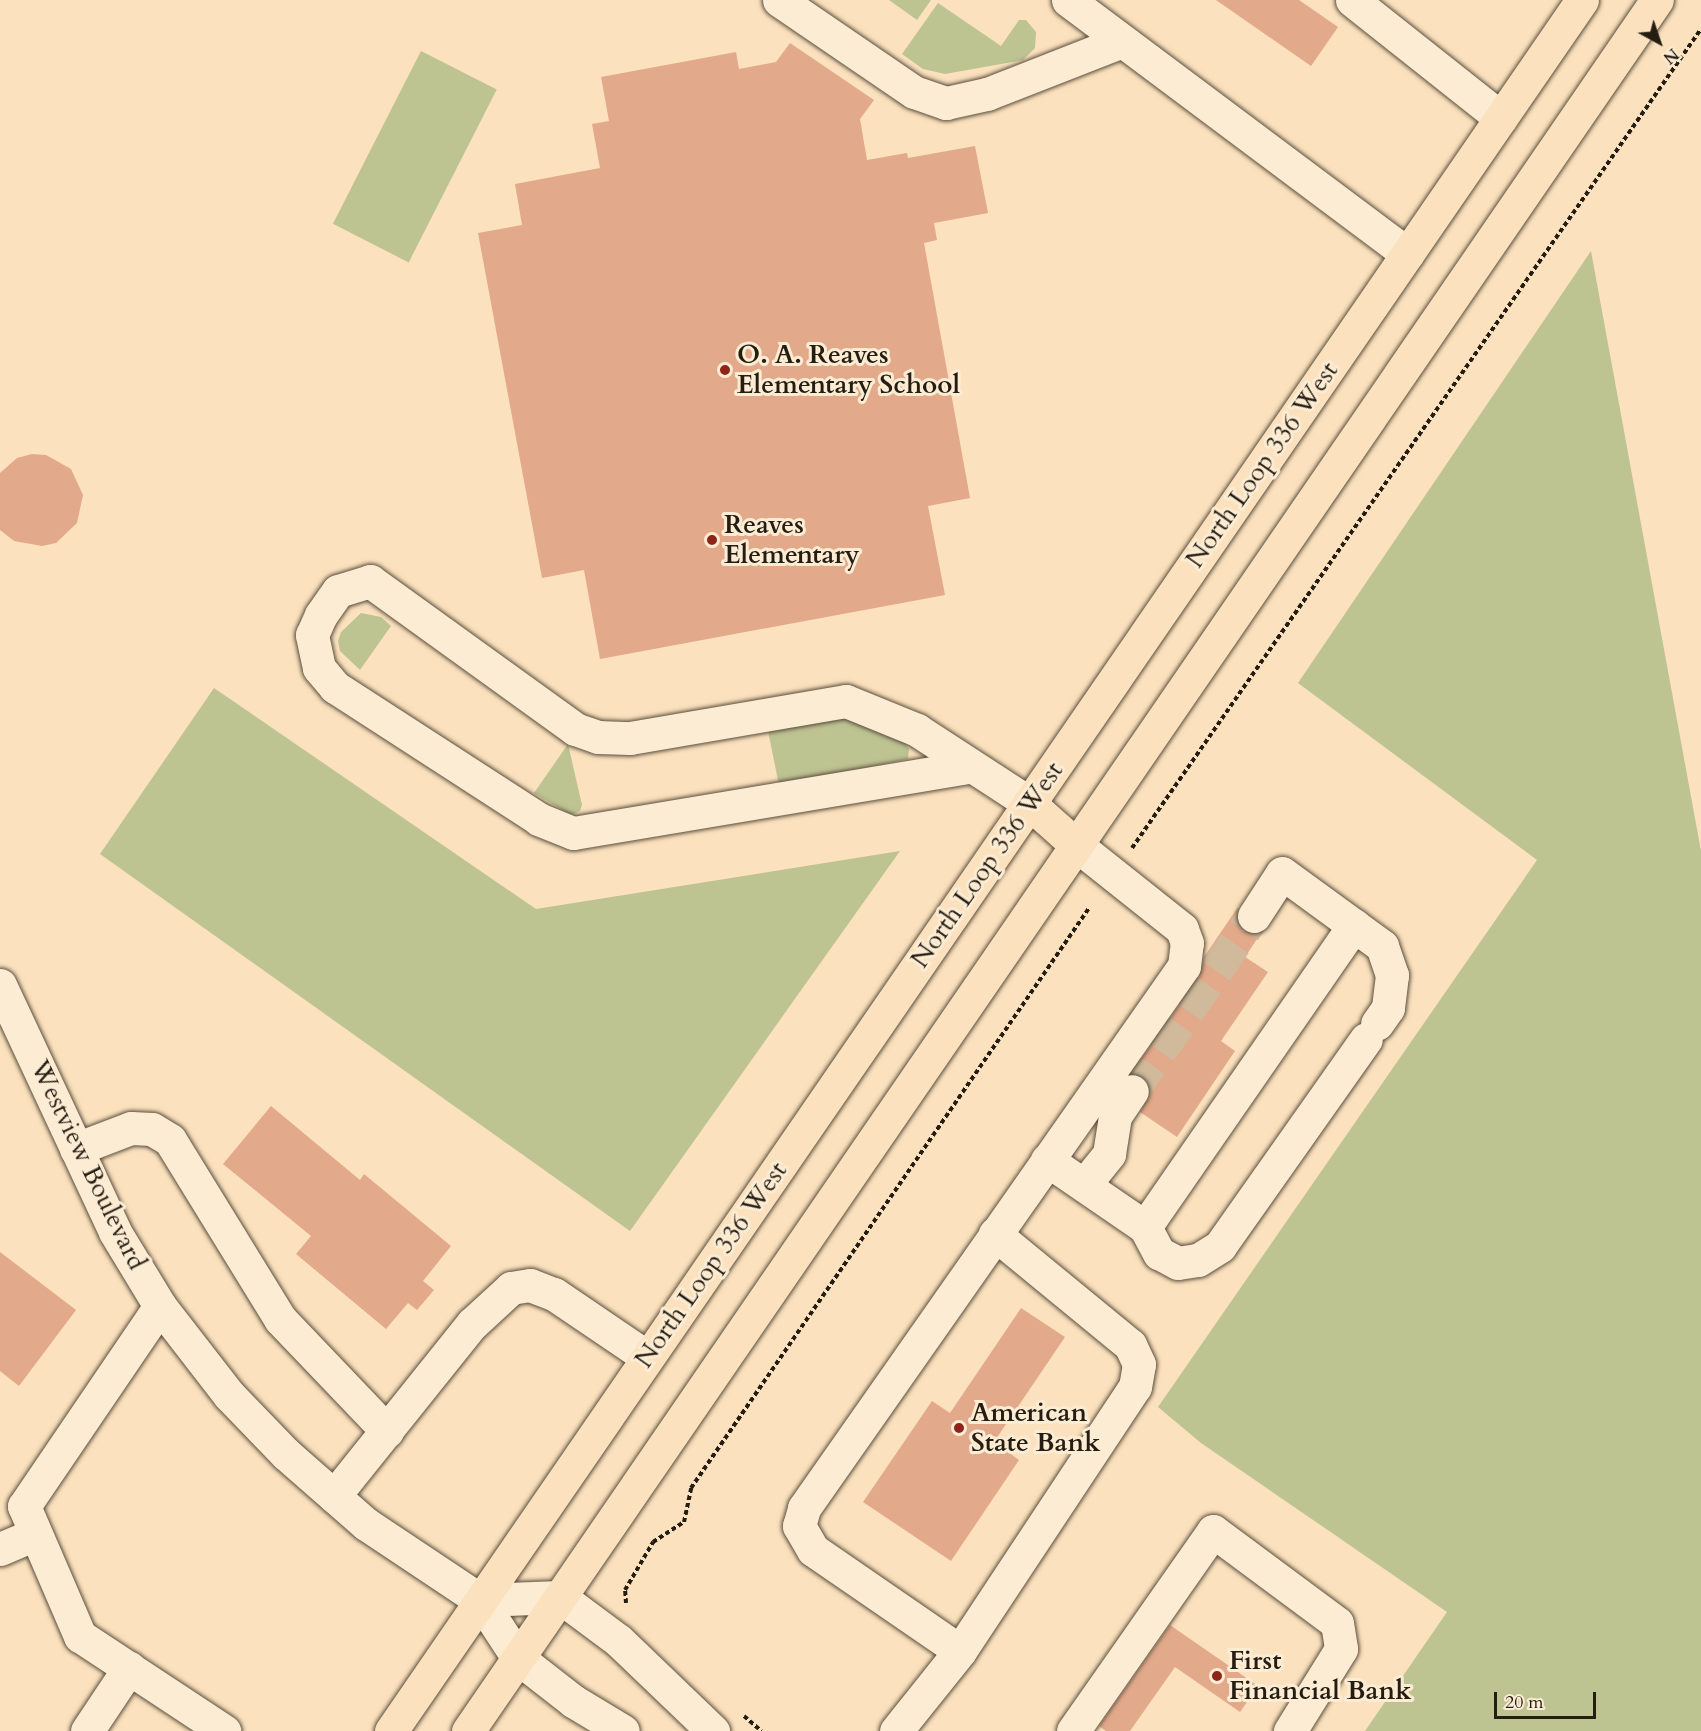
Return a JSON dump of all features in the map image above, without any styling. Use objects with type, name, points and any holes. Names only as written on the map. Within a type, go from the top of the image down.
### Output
[{"type":"main road","name":"North Loop 336 West","points":[[391,1731],[1582,0]]},
{"type":"main road","points":[[468,1731],[1075,844],[1657,0]]},
{"type":"main road","points":[[1029,803],[1075,844]]},
{"type":"street","points":[[779,0],[914,93],[946,103],[987,94],[1122,40]]},
{"type":"street","points":[[1068,0],[1408,254]]},
{"type":"street","points":[[1352,0],[1501,118]]},
{"type":"street","points":[[968,767],[573,833],[539,819],[335,687],[319,668],[312,635],[321,615],[339,591],[370,581],[575,729],[598,737],[630,738],[846,701],[917,730],[968,767],[1029,803]]},
{"type":"street","points":[[960,1651],[813,1550],[799,1526],[804,1508],[1184,966],[1187,943],[1173,920],[1075,844]]},
{"type":"street","points":[[1047,1160],[1145,1227],[1159,1253],[1178,1263],[1198,1260],[1220,1246],[1388,1008],[1392,975],[1382,946],[1282,873],[1254,916]]},
{"type":"street","points":[[1145,1227],[1354,925]]},
{"type":"street","name":"Westview Boulevard","points":[[0,985],[115,1232],[160,1306],[229,1395],[366,1524],[480,1600],[518,1658],[573,1701],[623,1731]]},
{"type":"street","points":[[1084,1185],[1109,1154],[1116,1116],[1132,1091]]},
{"type":"street","points":[[76,1149],[131,1128],[152,1129],[170,1140],[280,1319],[387,1431]]},
{"type":"street","points":[[896,1731],[960,1651],[1135,1387],[1139,1364],[1130,1345],[995,1234]]},
{"type":"street","points":[[334,1496],[472,1324],[511,1288],[530,1285],[554,1294],[647,1357]]},
{"type":"street","points":[[160,1306],[24,1506],[80,1636],[224,1731]]},
{"type":"street","points":[[1074,1731],[1213,1531],[1337,1623],[1341,1649],[1290,1731]]},
{"type":"street","points":[[0,1549],[35,1533]]},
{"type":"street","points":[[480,1600],[560,1598],[724,1719]]},
{"type":"street","points":[[87,1731],[129,1668]]},
{"type":"path","points":[[1131,848],[1701,29]]},
{"type":"path","points":[[627,1608],[625,1590],[652,1542],[684,1522],[691,1488],[1089,908]]},
{"type":"path","points":[[724,1719],[761,1731]]},
{"type":"green space","points":[[889,0],[931,0],[917,20]]},
{"type":"green space","points":[[938,3],[1001,46],[1019,20],[1026,20],[1036,32],[1035,48],[1023,60],[945,74],[923,69],[902,54]]},
{"type":"green space","points":[[421,51],[497,90],[409,262],[333,224]]},
{"type":"green space","points":[[1591,251],[1701,851],[1701,1731],[1365,1731],[1447,1612],[1201,1443],[1158,1407],[1537,860],[1298,683]]},
{"type":"green space","points":[[361,613],[381,617],[391,626],[360,670],[340,651],[338,641],[341,632]]},
{"type":"green space","points":[[214,688],[536,909],[900,851],[630,1231],[100,854]]},
{"type":"green space","points":[[846,717],[904,742],[909,749],[908,759],[779,785],[768,731]]},
{"type":"green space","points":[[568,744],[582,805],[580,811],[571,815],[534,793]]},
{"type":"building","points":[[1216,0],[1299,0],[1338,27],[1311,66]]},
{"type":"building","name":"O. A. Reaves Elementary School","points":[[790,43],[874,100],[860,119],[867,160],[907,153],[908,158],[975,146],[988,213],[934,223],[937,240],[924,243],[970,498],[928,506],[945,595],[600,659],[584,570],[542,578],[478,233],[522,225],[515,184],[600,168],[592,124],[609,121],[601,77],[736,52],[739,69],[776,62]]},
{"type":"building","points":[[32,454],[46,455],[71,469],[83,495],[77,523],[56,543],[42,546],[14,541],[0,530],[0,473],[17,458]]},
{"type":"building","points":[[1238,907],[1237,924],[1243,931],[1261,933],[1245,957],[1268,972],[1221,1041],[1235,1051],[1177,1137],[1140,1112],[1151,1093],[1149,1083],[1132,1072],[1199,977],[1204,957]]},
{"type":"building","points":[[271,1106],[360,1180],[364,1174],[451,1246],[423,1281],[434,1290],[417,1310],[408,1303],[386,1329],[296,1254],[311,1236],[223,1164]]},
{"type":"building","points":[[0,1252],[76,1310],[19,1386],[0,1371]]},
{"type":"building","name":"American State Bank","points":[[1021,1308],[1065,1337],[994,1442],[1019,1460],[951,1561],[863,1502],[932,1401],[950,1413]]},
{"type":"building","name":"First Financial Bank","points":[[1170,1625],[1258,1686],[1240,1712],[1175,1667],[1130,1731],[1106,1731],[1099,1726]]},
{"type":"tunnel","points":[[1132,1091],[1254,916]]},
{"type":"place","name":"O. A. Reaves Elementary School","points":[[725,370]]},
{"type":"place","name":"Reaves Elementary","points":[[712,540]]},
{"type":"place","name":"American State Bank","points":[[959,1428]]},
{"type":"place","name":"First Financial Bank","points":[[1217,1676]]}]
